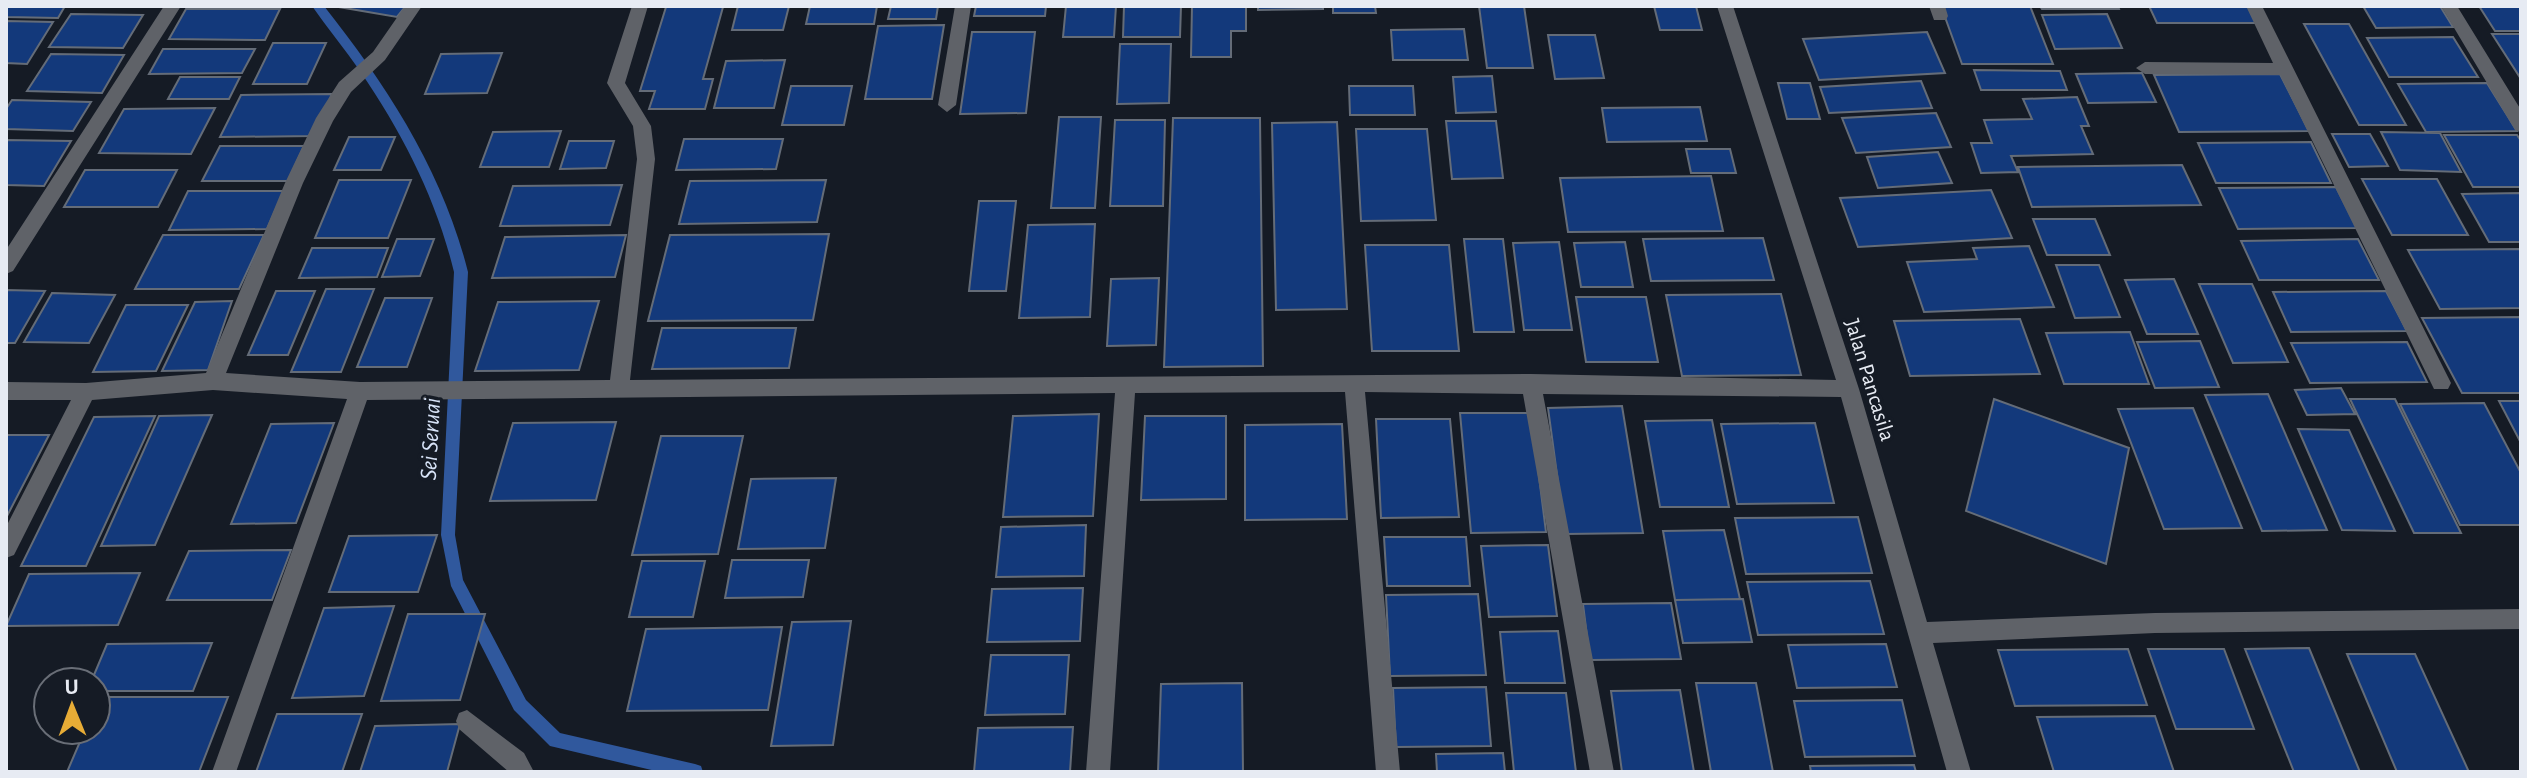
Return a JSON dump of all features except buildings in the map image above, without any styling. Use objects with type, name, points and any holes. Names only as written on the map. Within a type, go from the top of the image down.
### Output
[{"type":"street","points":[[6,266],[173,6]]},
{"type":"street","points":[[213,381],[294,183],[325,118],[345,87],[379,56],[414,6]]},
{"type":"street","points":[[619,390],[646,159],[645,131],[637,113],[620,96],[616,83],[640,6]]},
{"type":"street","points":[[947,105],[963,6]]},
{"type":"street","name":"Jalan Pancasila","points":[[1725,6],[1849,389],[1959,772]]},
{"type":"street","points":[[2254,6],[2441,383]]},
{"type":"street","points":[[2449,6],[2521,125]]},
{"type":"street","points":[[2145,68],[2283,69]]},
{"type":"street","points":[[6,391],[86,392],[213,381],[360,391],[1354,383],[1849,389]]},
{"type":"street","points":[[1354,383],[1388,772]]},
{"type":"street","points":[[1531,383],[1602,772]]},
{"type":"street","points":[[1098,772],[1126,386]]},
{"type":"street","points":[[224,772],[360,391]]},
{"type":"street","points":[[6,548],[86,392]]},
{"type":"street","points":[[1919,633],[2155,623],[2521,619]]},
{"type":"street","points":[[467,721],[516,761],[522,772]]},
{"type":"waterway","name":"Sei Seruai","points":[[318,6],[384,98],[424,166],[440,202],[461,272],[448,535],[456,581],[520,705],[556,740],[695,772]]}]
